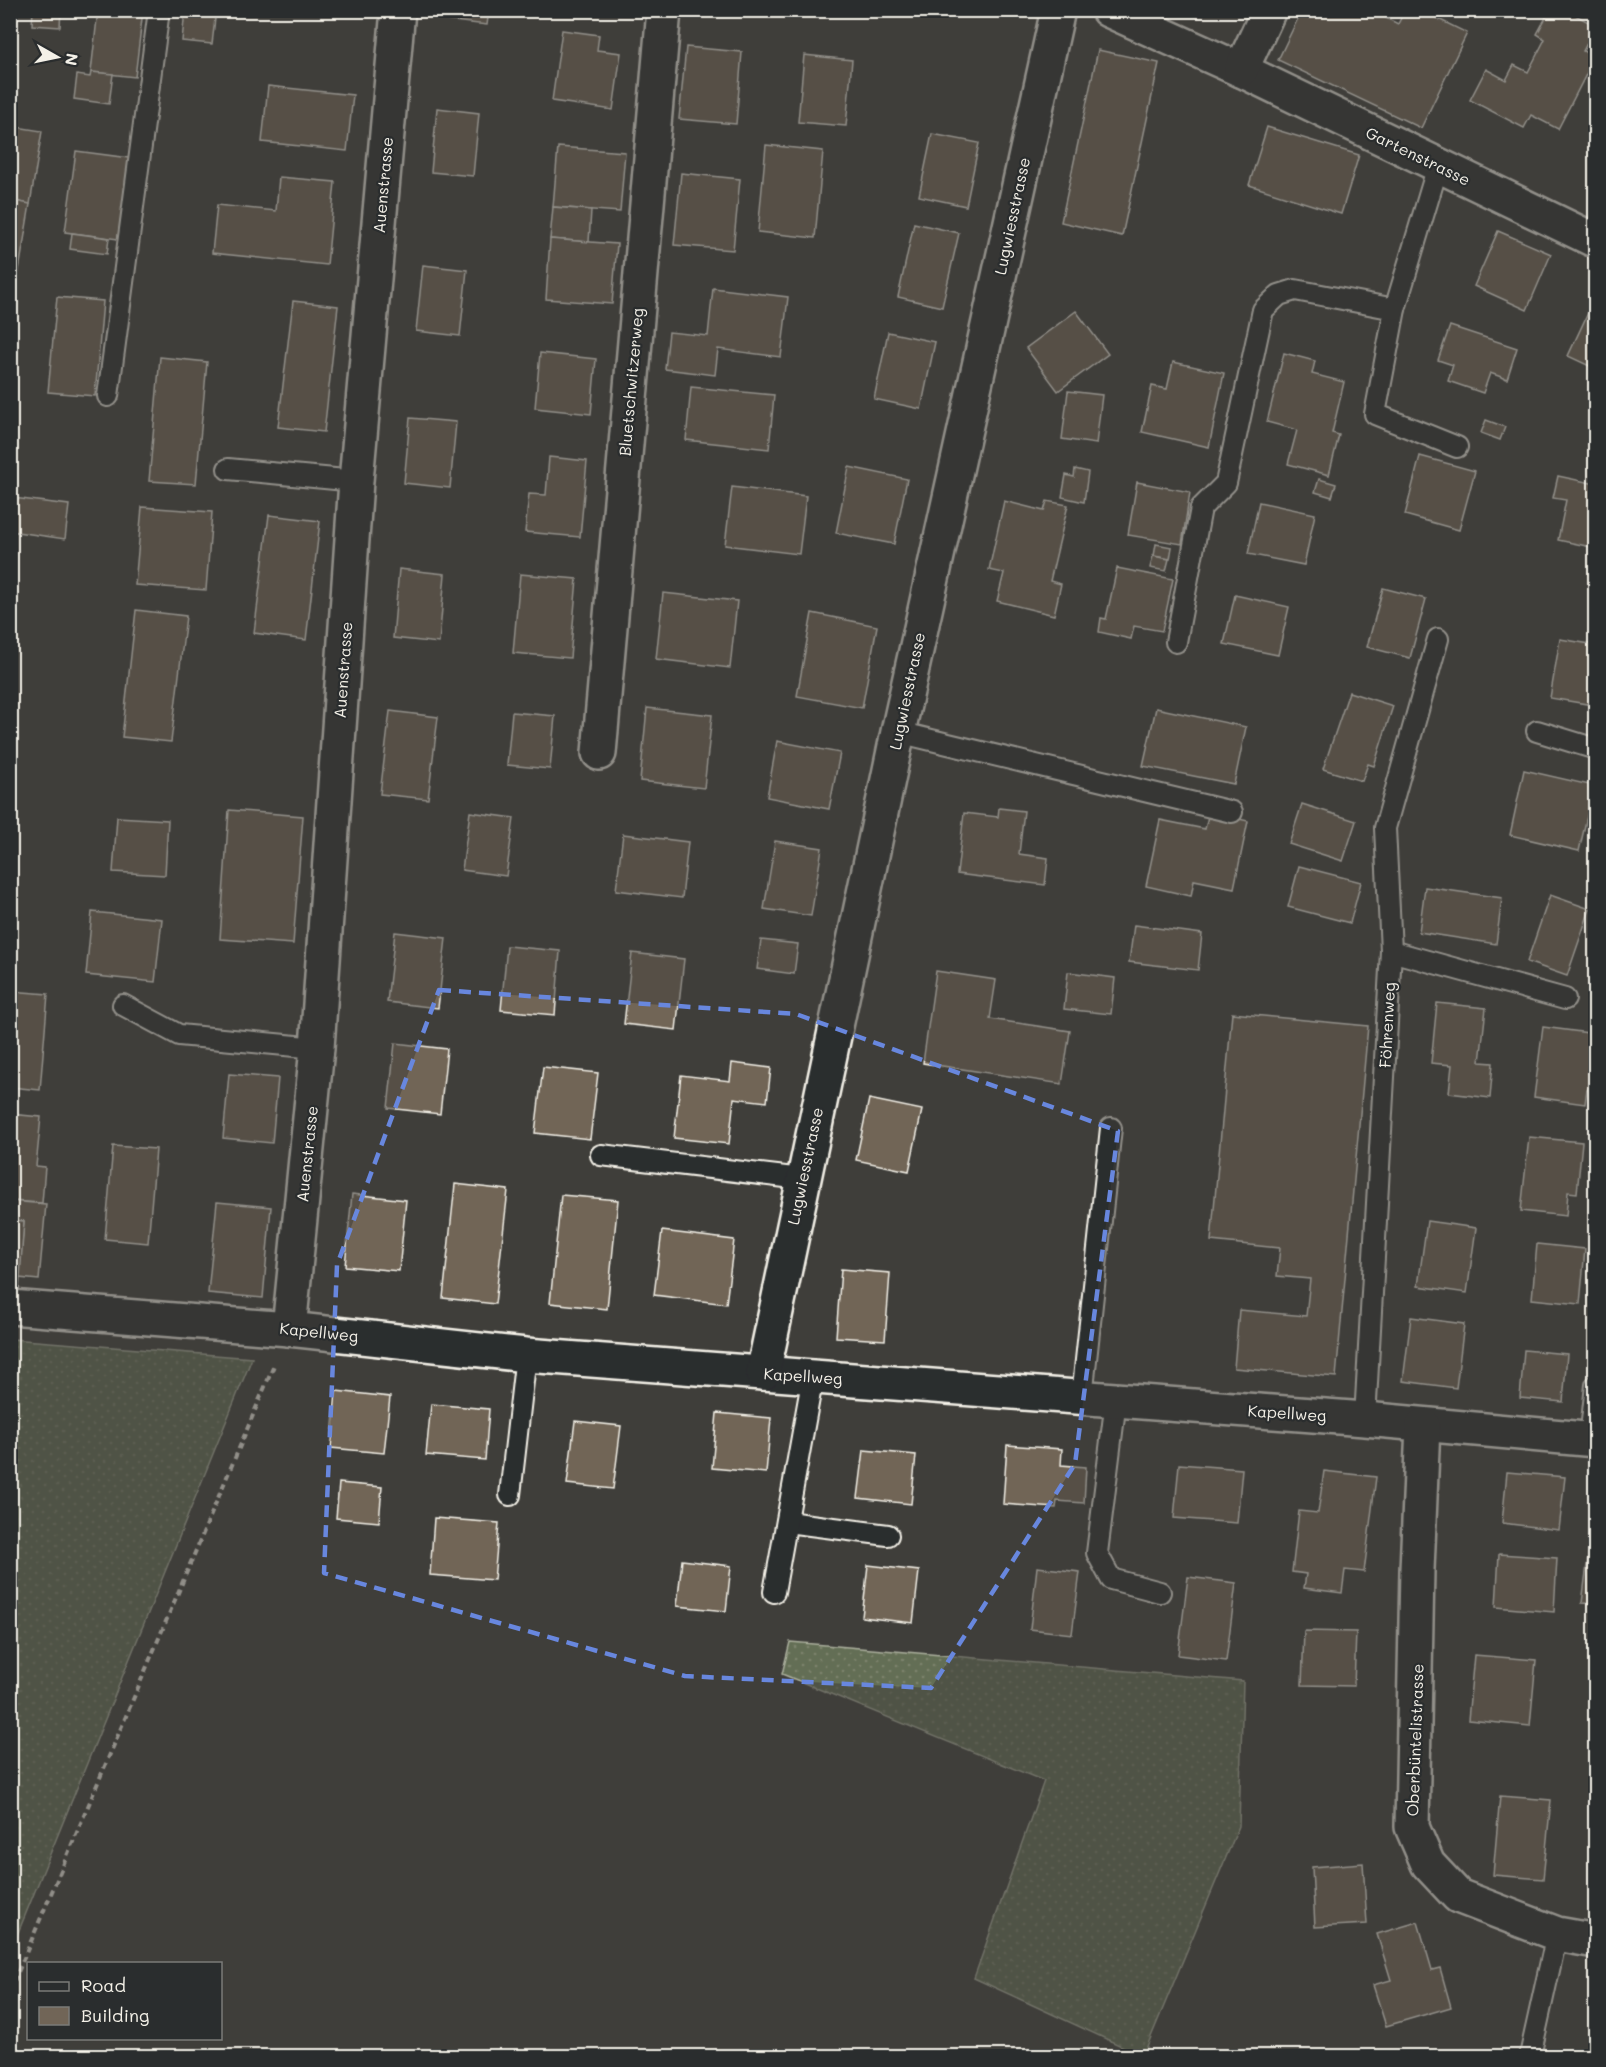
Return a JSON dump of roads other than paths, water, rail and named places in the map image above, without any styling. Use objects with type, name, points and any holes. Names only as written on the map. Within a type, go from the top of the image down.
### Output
[{"type":"street","name":"Auenstrasse","points":[[289,1329],[317,1048],[356,481],[399,10]]},
{"type":"street","name":"Bluetschwitzerweg","points":[[599,753],[664,10]]},
{"type":"street","name":"Lugwiesstrasse","points":[[763,1372],[898,732],[1058,10]]},
{"type":"street","name":"Gartenstrasse","points":[[1108,10],[1241,70],[1596,241]]},
{"type":"street","points":[[1241,70],[1269,10]]},
{"type":"street","name":"Kapellweg","points":[[10,1307],[289,1329],[526,1355],[1365,1419],[1593,1440]]},
{"type":"street","name":"Oberbüntelistrasse","points":[[1423,1425],[1417,1570],[1418,1646],[1413,1827],[1428,1864],[1458,1896],[1557,1934],[1596,1941]]},
{"type":"lane","points":[[108,396],[159,10]]},
{"type":"lane","points":[[1438,166],[1395,309],[1375,414],[1457,447]]},
{"type":"lane","points":[[1176,642],[1201,508],[1226,483],[1263,310],[1279,295],[1295,290],[1395,309]]},
{"type":"lane","points":[[228,469],[356,481]]},
{"type":"lane","name":"Föhrenweg","points":[[1365,1419],[1391,951],[1385,828],[1438,639]]},
{"type":"lane","points":[[1537,731],[1596,749]]},
{"type":"lane","points":[[898,732],[1232,812]]},
{"type":"lane","points":[[1391,951],[1565,999]]},
{"type":"lane","points":[[123,1005],[179,1035],[317,1048]]},
{"type":"lane","points":[[1082,1397],[1111,1128]]},
{"type":"lane","points":[[601,1155],[802,1179]]},
{"type":"lane","points":[[510,1495],[526,1355]]},
{"type":"lane","points":[[774,1592],[813,1376]]},
{"type":"lane","points":[[1593,1440],[1596,1386]]},
{"type":"lane","points":[[1116,1400],[1097,1552],[1111,1579],[1160,1592]]},
{"type":"lane","points":[[787,1522],[888,1535]]},
{"type":"lane","points":[[1530,2056],[1557,1934]]}]
